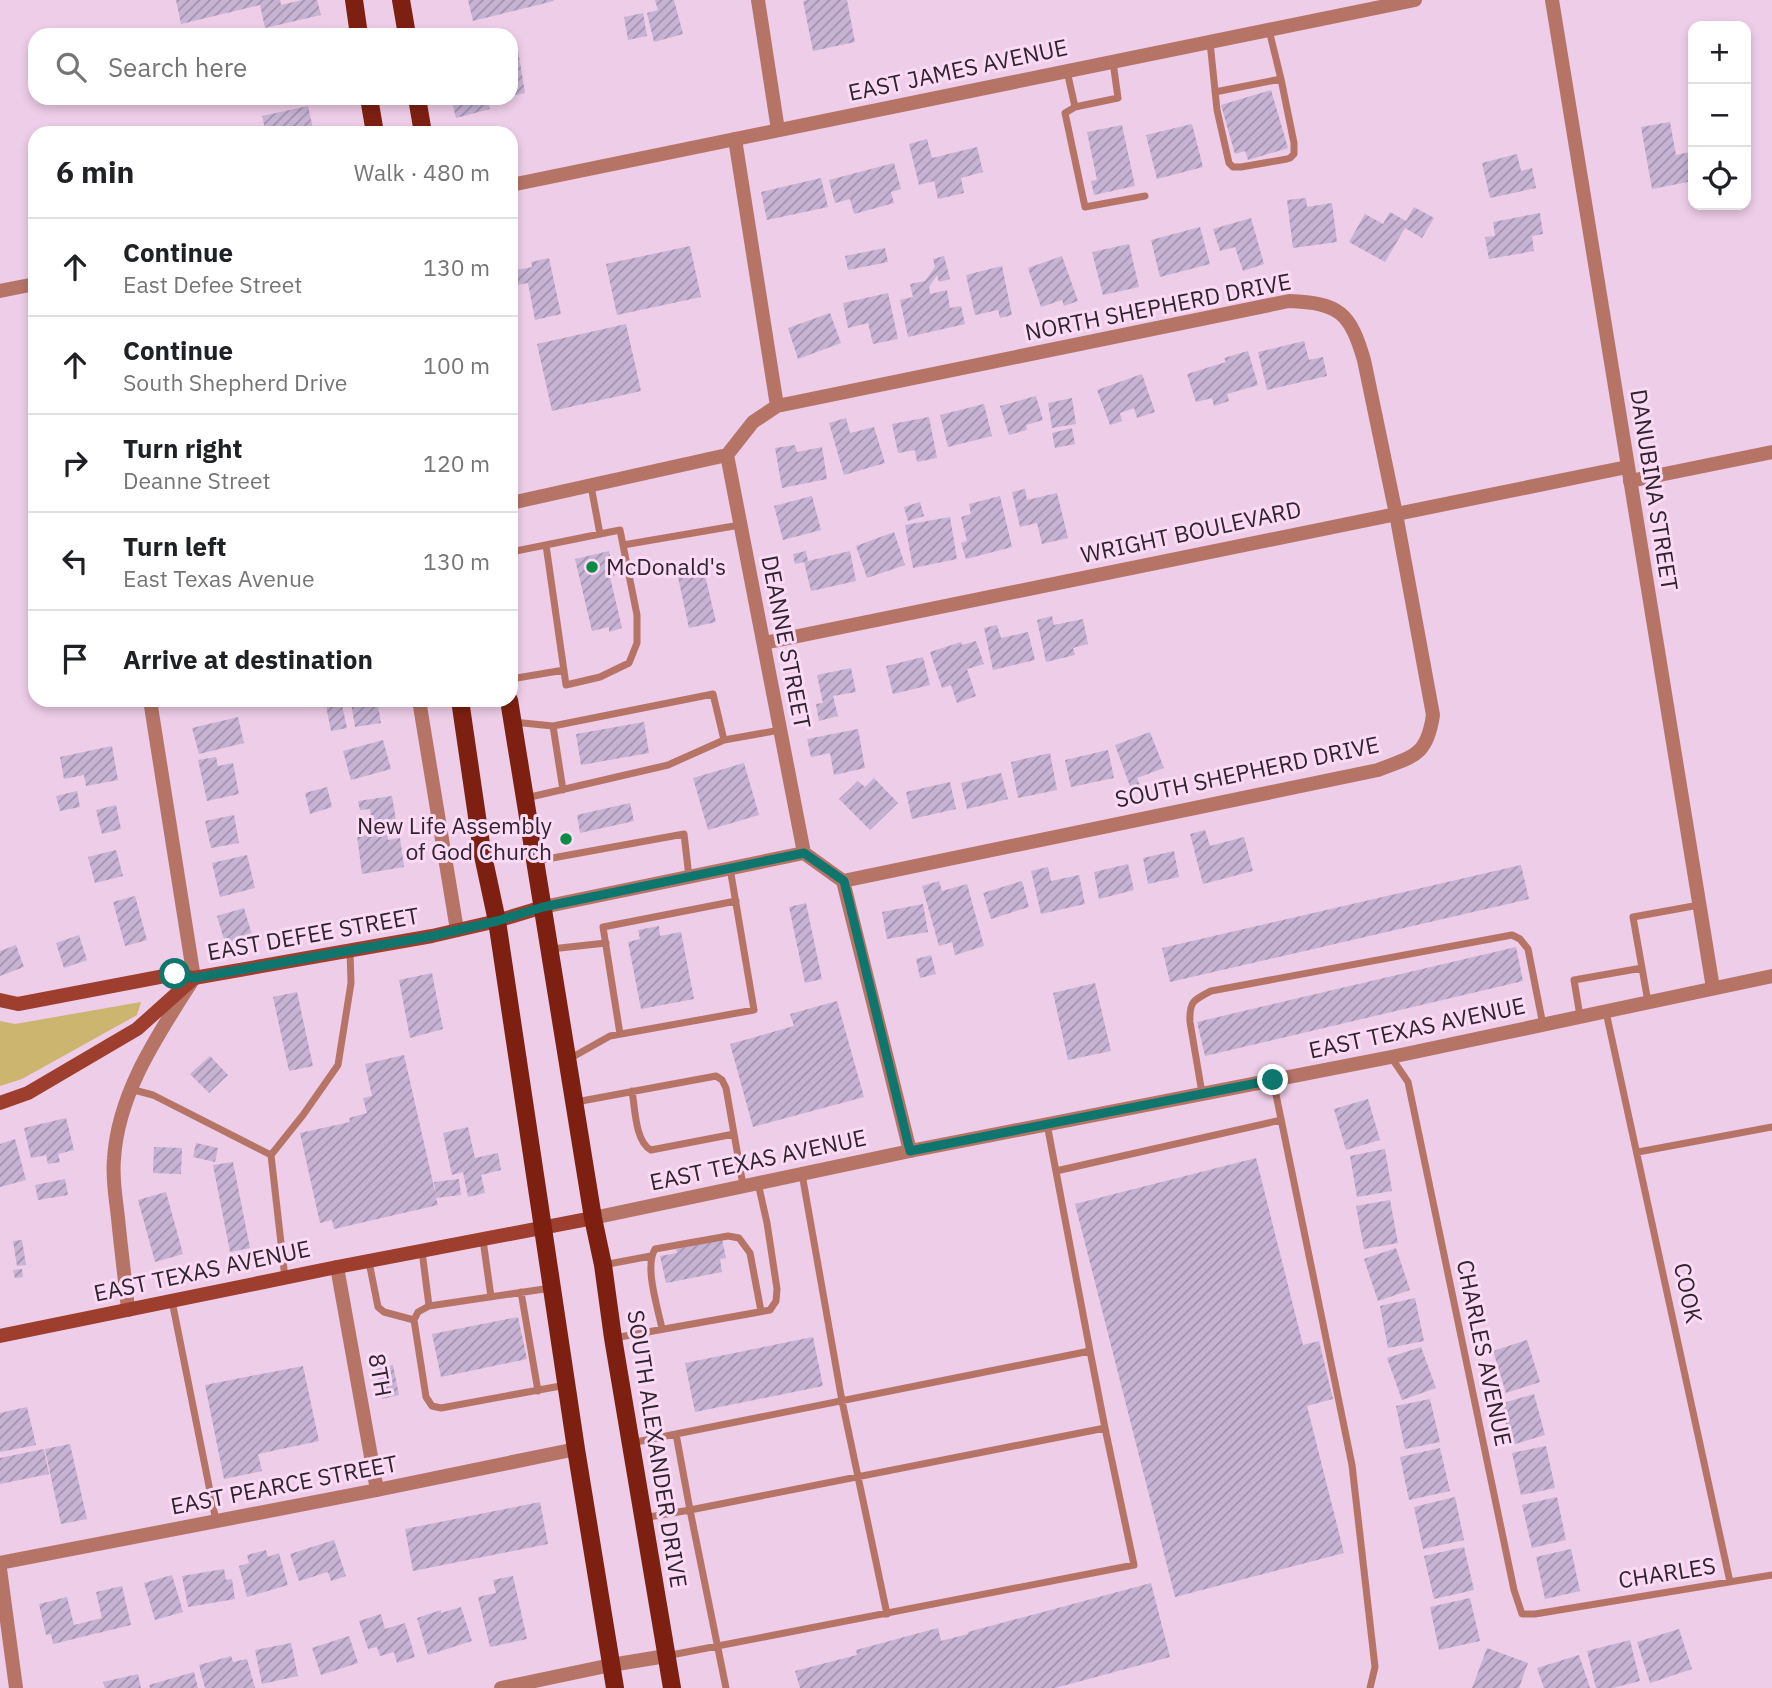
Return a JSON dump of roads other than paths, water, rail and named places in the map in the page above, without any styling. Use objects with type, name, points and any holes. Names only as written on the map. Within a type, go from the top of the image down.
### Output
[{"type":"main road","points":[[354,0],[358,28]]},
{"type":"main road","points":[[401,0],[406,28]]},
{"type":"main road","points":[[370,105],[374,126]]},
{"type":"main road","points":[[418,105],[422,126]]},
{"type":"main road","points":[[461,707],[482,851],[497,921],[576,1449],[615,1688]]},
{"type":"main road","name":"SOUTH ALEXANDER DRIVE","points":[[510,707],[672,1688]]},
{"type":"main road","name":"EAST DEFEE STREET","points":[[0,1103],[28,1093],[136,1029],[194,978],[457,930],[543,907]]},
{"type":"main road","points":[[0,1000],[18,1004],[175,974],[194,978]]},
{"type":"main road","name":"EAST TEXAS AVENUE","points":[[0,1336],[593,1218]]},
{"type":"street","points":[[758,0],[778,130]]},
{"type":"street","name":"EAST JAMES AVENUE","points":[[518,184],[1415,0]]},
{"type":"street","name":"DANUBINA STREET","points":[[1552,0],[1713,988]]},
{"type":"street","points":[[518,501],[727,455],[753,422],[777,406],[735,139]]},
{"type":"street","points":[[0,291],[28,285]]},
{"type":"street","name":"NORTH SHEPHERD DRIVE","points":[[777,406],[1289,301],[1312,302],[1334,308],[1348,321],[1358,339],[1396,514]]},
{"type":"street","name":"WRIGHT BOULEVARD","points":[[764,643],[1396,514],[1772,452]]},
{"type":"street","name":"DEANNE STREET","points":[[727,455],[804,853]]},
{"type":"street","name":"SOUTH SHEPHERD DRIVE","points":[[844,881],[1378,770],[1405,760],[1423,749],[1430,735],[1433,715],[1396,514]]},
{"type":"street","points":[[128,1310],[115,1189],[114,1159],[118,1133],[130,1089],[154,1041],[194,978],[151,707]]},
{"type":"street","points":[[420,707],[457,930]]},
{"type":"street","points":[[543,907],[804,853],[844,881],[910,1151]]},
{"type":"street","name":"EAST TEXAS AVENUE","points":[[593,1218],[910,1151],[1391,1057],[1772,976]]},
{"type":"street","name":"8TH","points":[[337,1267],[377,1490]]},
{"type":"street","name":"EAST PEARCE STREET","points":[[0,1563],[576,1449]]},
{"type":"street","points":[[0,1569],[16,1688]]},
{"type":"street","points":[[501,1688],[666,1656]]},
{"type":"lane","points":[[1210,42],[1217,110],[1228,160],[1231,165],[1241,167],[1276,161],[1290,158],[1295,149],[1268,30]]},
{"type":"lane","points":[[1113,62],[1118,99],[1075,107],[1065,113],[1085,207],[1145,196]]},
{"type":"lane","points":[[1067,71],[1075,107]]},
{"type":"lane","points":[[1215,92],[1281,79]]},
{"type":"lane","points":[[591,485],[600,534]]},
{"type":"lane","points":[[623,545],[740,525]]},
{"type":"lane","points":[[518,551],[620,530],[637,615],[637,643],[629,663],[600,677],[566,685],[547,545]]},
{"type":"lane","points":[[518,678],[564,670]]},
{"type":"lane","points":[[513,722],[553,726],[713,694],[724,740]]},
{"type":"lane","points":[[553,726],[563,790]]},
{"type":"lane","points":[[525,799],[667,765],[724,740],[780,730]]},
{"type":"lane","points":[[536,861],[684,834],[689,877]]},
{"type":"lane","points":[[568,1060],[610,1036],[754,1010],[730,868]]},
{"type":"lane","points":[[620,1034],[603,927],[736,901]]},
{"type":"lane","points":[[1648,1002],[1633,917],[1699,905]]},
{"type":"lane","points":[[1202,1094],[1189,1012],[1190,1005],[1211,992],[1512,935],[1520,939],[1528,949],[1543,1025]]},
{"type":"lane","points":[[550,949],[606,943]]},
{"type":"lane","points":[[285,1278],[271,1155],[338,1065],[351,983],[350,951]]},
{"type":"lane","points":[[1580,1016],[1574,980],[1642,968]]},
{"type":"lane","name":"COOK","points":[[1606,1011],[1730,1582]]},
{"type":"lane","name":"CHARLES AVENUE","points":[[1391,1057],[1408,1082],[1514,1590],[1522,1614],[1569,1609]]},
{"type":"lane","points":[[575,1102],[716,1076],[723,1080],[726,1088],[743,1185]]},
{"type":"lane","points":[[1273,1080],[1352,1465],[1375,1667],[1370,1688]]},
{"type":"lane","points":[[130,1089],[153,1095],[271,1155]]},
{"type":"lane","points":[[632,1090],[640,1139],[644,1147],[651,1150],[734,1134]]},
{"type":"lane","points":[[1056,1171],[1281,1120]]},
{"type":"lane","points":[[666,1656],[1134,1565],[1047,1124]]},
{"type":"lane","points":[[1638,1152],[1772,1127]]},
{"type":"lane","points":[[802,1174],[842,1401],[887,1614]]},
{"type":"lane","points":[[613,1338],[771,1310],[776,1301],[777,1289],[758,1183]]},
{"type":"lane","points":[[662,1329],[651,1270],[651,1256],[655,1249],[728,1236],[739,1238],[750,1252],[761,1311]]},
{"type":"lane","points":[[483,1239],[491,1297]]},
{"type":"lane","points":[[422,1251],[429,1306]]},
{"type":"lane","points":[[603,1265],[651,1256]]},
{"type":"lane","points":[[369,1261],[378,1307],[384,1312],[414,1320]]},
{"type":"lane","points":[[553,1288],[429,1306],[418,1312],[414,1320],[426,1397],[432,1406],[440,1408],[567,1385]]},
{"type":"lane","points":[[521,1292],[538,1391]]},
{"type":"lane","points":[[172,1301],[216,1522]]},
{"type":"lane","points":[[630,1443],[1090,1351]]},
{"type":"lane","points":[[643,1518],[1105,1428]]},
{"type":"lane","points":[[676,1434],[726,1688]]},
{"type":"lane","name":"CHARLES","points":[[1569,1609],[1772,1575]]},
{"type":"place","name":"McDonald's","points":[[592,567]]},
{"type":"place","name":"New Life Assembly of God Church","points":[[566,839]]}]
